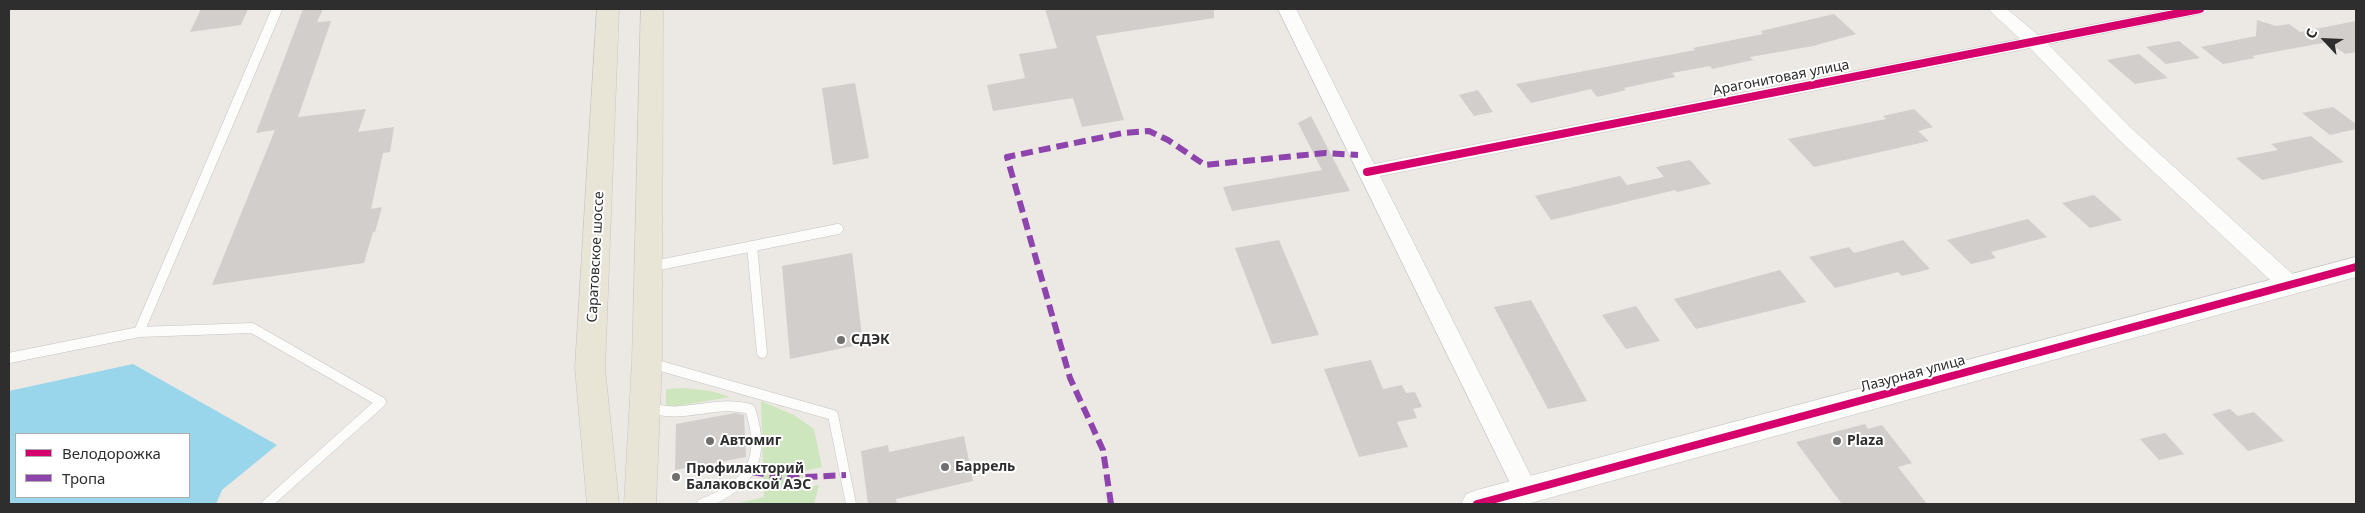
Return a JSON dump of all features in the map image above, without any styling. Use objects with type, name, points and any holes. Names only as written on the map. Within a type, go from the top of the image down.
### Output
[{"type":"main road","name":"Саратовское шоссе","points":[[603,504],[590,368],[608,9]]},
{"type":"main road","points":[[640,504],[647,362],[652,9]]},
{"type":"street","points":[[1288,9],[1526,490]]},
{"type":"street","points":[[1997,9],[2034,41],[2124,133],[2290,285]]},
{"type":"street","name":"Арагонитовая улица","points":[[1367,172],[2200,9]]},
{"type":"street","name":"Лазурная улица","points":[[1477,504],[2356,267]]},
{"type":"lane","points":[[139,332],[276,9]]},
{"type":"lane","points":[[648,268],[838,229]]},
{"type":"lane","points":[[752,246],[762,353]]},
{"type":"lane","points":[[9,358],[139,332],[252,328],[381,402],[267,504]]},
{"type":"lane","points":[[647,362],[833,414],[851,504]]},
{"type":"lane","points":[[644,404],[663,412],[688,412],[741,405],[750,409],[755,425],[758,456],[752,472],[722,496],[702,504]]},
{"type":"green space","points":[[685,388],[711,391],[730,397],[666,408],[666,389]]},
{"type":"green space","points":[[761,401],[794,415],[814,429],[822,467],[804,471],[801,488],[819,485],[814,504],[734,504],[764,497]]},
{"type":"water","points":[[133,364],[277,445],[222,490],[216,504],[9,504],[9,391]]},
{"type":"building","points":[[201,9],[248,9],[241,25],[190,32]]},
{"type":"building","points":[[303,9],[323,9],[317,22],[331,21],[298,117],[366,109],[358,132],[394,127],[390,152],[383,153],[371,209],[382,207],[375,232],[373,232],[364,263],[212,285],[275,130],[256,133]]},
{"type":"building","points":[[1045,9],[1214,9],[1214,18],[1096,36],[1124,120],[1082,127],[1073,98],[993,111],[987,85],[1025,78],[1019,54],[1057,48]]},
{"type":"building","points":[[1834,14],[1856,34],[1813,46],[1750,57],[1753,60],[1712,69],[1710,66],[1672,73],[1675,77],[1624,88],[1626,90],[1597,97],[1591,89],[1531,103],[1516,84],[1695,50],[1693,48],[1763,34],[1761,31]]},
{"type":"building","points":[[2257,20],[2276,26],[2289,24],[2300,32],[2356,21],[2356,52],[2345,54],[2328,42],[2252,56],[2255,58],[2223,64],[2201,47],[2256,36]]},
{"type":"building","points":[[2179,41],[2200,58],[2166,64],[2146,47]]},
{"type":"building","points":[[2139,54],[2168,78],[2135,84],[2107,60]]},
{"type":"building","points":[[855,83],[869,158],[833,165],[822,88]]},
{"type":"building","points":[[1478,90],[1493,112],[1474,116],[1459,95]]},
{"type":"building","points":[[2333,107],[2356,124],[2356,129],[2330,135],[2302,113]]},
{"type":"building","points":[[1914,109],[1933,127],[1918,131],[1929,141],[1814,167],[1788,139],[1886,119],[1883,116]]},
{"type":"building","points":[[1311,116],[1350,191],[1232,211],[1223,187],[1322,170],[1298,123]]},
{"type":"building","points":[[2311,136],[2344,162],[2262,180],[2236,158],[2278,150],[2271,144]]},
{"type":"building","points":[[1690,160],[1711,184],[1677,192],[1675,190],[1551,220],[1535,196],[1620,176],[1627,185],[1664,177],[1656,167]]},
{"type":"building","points":[[2094,195],[2122,220],[2090,228],[2062,203]]},
{"type":"building","points":[[2028,219],[2047,237],[1991,252],[1996,258],[1971,264],[1947,240]]},
{"type":"building","points":[[1279,240],[1319,335],[1272,344],[1235,248]]},
{"type":"building","points":[[1903,240],[1930,269],[1902,276],[1898,272],[1835,288],[1809,257],[1849,247],[1854,253]]},
{"type":"building","points":[[852,253],[863,344],[790,359],[782,266]]},
{"type":"building","points":[[1780,270],[1806,302],[1696,329],[1674,299]]},
{"type":"building","points":[[1531,300],[1587,401],[1548,409],[1494,307]]},
{"type":"building","points":[[1636,306],[1660,341],[1626,349],[1602,315]]},
{"type":"building","points":[[1371,360],[1383,389],[1402,385],[1406,393],[1415,392],[1422,407],[1413,409],[1417,418],[1397,422],[1408,447],[1359,457],[1324,369]]},
{"type":"building","points":[[2230,409],[2238,416],[2254,412],[2284,441],[2248,451],[2212,414]]},
{"type":"building","name":"Автомиг","points":[[735,413],[744,415],[746,457],[675,470],[676,424]]},
{"type":"building","points":[[1865,424],[1868,429],[1882,425],[1912,463],[1898,467],[1927,504],[1842,504],[1796,442]]},
{"type":"building","points":[[2165,433],[2184,454],[2159,460],[2140,439]]},
{"type":"building","points":[[964,436],[973,481],[896,499],[897,504],[868,504],[861,451],[888,445],[889,452]]},
{"type":"marked path","points":[[1111,504],[1103,450],[1070,378],[1007,157],[1123,133],[1149,131],[1168,140],[1205,165],[1325,153],[1358,155]]},
{"type":"marked path","points":[[752,472],[787,478],[846,475]]},
{"type":"cycle path","points":[[1367,172],[2200,9]]},
{"type":"cycle path","points":[[1477,504],[2356,267]]},
{"type":"place","name":"СДЭК","points":[[841,340]]},
{"type":"place","name":"Автомиг","points":[[710,441]]},
{"type":"place","name":"Plaza","points":[[1837,441]]},
{"type":"place","name":"Баррель","points":[[945,467]]},
{"type":"place","name":"Профилакторий Балаковской АЭС","points":[[676,477]]}]
